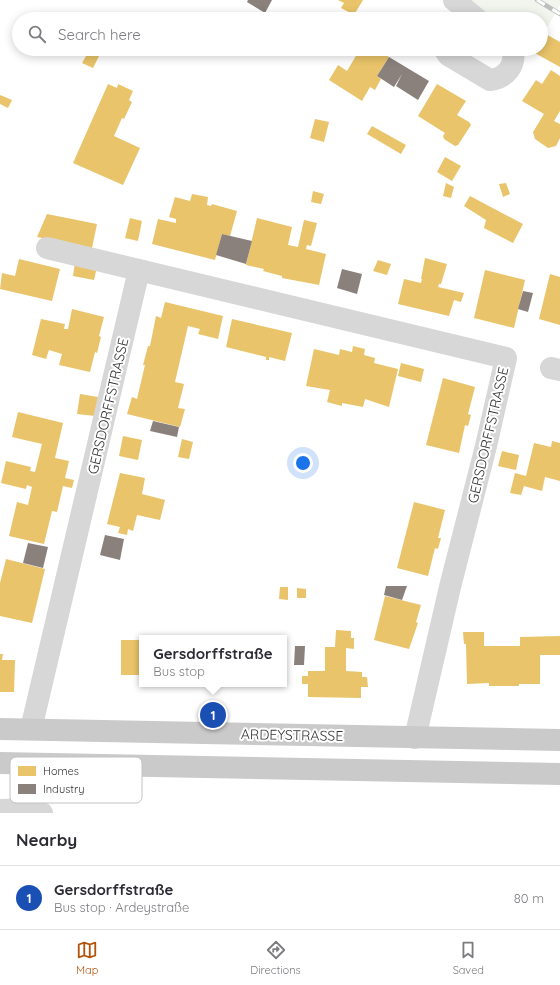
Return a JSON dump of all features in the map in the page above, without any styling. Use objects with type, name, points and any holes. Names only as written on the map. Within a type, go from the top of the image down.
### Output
[{"type":"main road","name":"ARDEYSTRASSE","points":[[0,729],[560,740]]},
{"type":"main road","points":[[0,763],[10,763]]},
{"type":"main road","points":[[142,766],[560,774]]},
{"type":"street","points":[[450,56],[490,80],[498,78],[508,71],[513,62],[513,56]]},
{"type":"street","name":"GERSDORFFSTRASSE","points":[[47,248],[506,358],[415,738]]},
{"type":"street","name":"GERSDORFFSTRASSE","points":[[32,729],[139,270]]},
{"type":"street","points":[[0,810],[32,809],[42,813]]},
{"type":"shaded area","points":[[460,0],[560,0],[560,5],[548,26],[548,12],[479,12]]},
{"type":"building: Homes","points":[[338,0],[363,0],[356,12],[348,12],[341,8],[344,3]]},
{"type":"building: Homes","points":[[548,35],[560,42],[560,67],[540,56],[548,56]]},
{"type":"building: Homes","points":[[86,56],[99,56],[93,68],[82,63]]},
{"type":"building: Homes","points":[[356,56],[389,57],[377,76],[381,79],[375,90],[370,87],[362,101],[329,80],[338,65],[347,71]]},
{"type":"building: Homes","points":[[551,70],[560,76],[560,111],[554,121],[560,124],[560,138],[556,146],[548,148],[535,139],[533,132],[544,114],[522,101],[536,80],[542,84]]},
{"type":"building: Homes","points":[[108,84],[117,88],[118,84],[133,91],[129,100],[132,102],[124,119],[122,118],[114,136],[140,148],[123,185],[73,163]]},
{"type":"building: Homes","points":[[437,84],[466,101],[457,115],[469,122],[471,125],[458,145],[455,146],[444,139],[443,136],[445,133],[418,116]]},
{"type":"building: Homes","points":[[0,95],[12,100],[8,108],[0,104]]},
{"type":"building: Homes","points":[[315,119],[329,122],[324,142],[310,138]]},
{"type":"building: Homes","points":[[372,126],[406,145],[401,154],[367,134]]},
{"type":"building: Homes","points":[[445,157],[461,166],[452,181],[437,172]]},
{"type":"building: Homes","points":[[446,183],[454,187],[451,198],[443,196]]},
{"type":"building: Homes","points":[[506,183],[510,194],[503,197],[499,184]]},
{"type":"building: Homes","points":[[313,191],[324,194],[321,204],[311,202]]},
{"type":"building: Homes","points":[[192,194],[208,197],[207,205],[211,206],[212,204],[237,211],[230,236],[222,234],[215,260],[152,244],[158,219],[176,223],[176,219],[169,217],[175,197],[190,201]]},
{"type":"building: Homes","points":[[470,196],[523,224],[513,243],[484,228],[486,220],[464,206]]},
{"type":"building: Homes","points":[[47,214],[97,224],[92,248],[37,237]]},
{"type":"building: Homes","points":[[130,218],[142,221],[138,241],[125,238]]},
{"type":"building: Homes","points":[[257,218],[292,227],[288,245],[298,247],[304,220],[317,223],[311,246],[307,245],[306,249],[326,254],[319,285],[282,278],[282,276],[263,271],[264,269],[246,265]]},
{"type":"building: Homes","points":[[425,258],[447,264],[441,284],[439,284],[438,287],[464,293],[461,302],[454,300],[449,316],[398,304],[404,279],[421,283]]},
{"type":"building: Homes","points":[[19,259],[60,269],[52,301],[0,289],[2,273],[15,276]]},
{"type":"building: Homes","points":[[378,260],[391,264],[387,275],[373,271]]},
{"type":"building: Homes","points":[[75,262],[97,267],[94,280],[73,276]]},
{"type":"building: Homes","points":[[485,270],[525,280],[514,328],[474,318]]},
{"type":"building: Homes","points":[[550,274],[560,277],[560,325],[539,319]]},
{"type":"building: Homes","points":[[165,302],[223,316],[218,339],[198,334],[200,329],[188,326],[175,382],[184,384],[178,408],[185,409],[180,427],[127,414],[132,397],[137,399],[145,365],[143,365],[148,346],[150,346],[156,316],[161,318]]},
{"type":"building: Homes","points":[[72,309],[104,317],[99,336],[101,337],[97,353],[95,352],[90,372],[59,365],[62,354],[49,350],[46,359],[32,355],[41,319],[65,324],[64,329],[68,329]]},
{"type":"building: Homes","points":[[232,319],[292,333],[285,361],[269,357],[269,360],[266,360],[266,357],[226,347]]},
{"type":"building: Homes","points":[[353,346],[365,349],[364,355],[375,358],[374,363],[398,369],[389,407],[365,399],[363,407],[342,403],[342,406],[327,402],[330,390],[306,386],[314,349],[339,355],[340,349],[352,352]]},
{"type":"building: Homes","points":[[401,363],[424,369],[421,382],[398,376]]},
{"type":"building: Homes","points":[[443,378],[475,387],[468,414],[471,415],[468,426],[465,425],[459,453],[426,445]]},
{"type":"building: Homes","points":[[80,394],[98,397],[95,416],[77,414]]},
{"type":"building: Homes","points":[[18,412],[63,423],[55,458],[69,461],[65,478],[74,480],[72,488],[63,486],[57,512],[52,511],[44,544],[9,536],[17,502],[28,505],[32,487],[27,485],[26,489],[1,483],[6,461],[31,467],[30,471],[35,472],[42,444],[12,437]]},
{"type":"building: Homes","points":[[123,436],[142,440],[138,460],[119,456]]},
{"type":"building: Homes","points":[[182,439],[193,442],[189,459],[178,457]]},
{"type":"building: Homes","points":[[552,441],[560,443],[560,481],[545,477],[542,491],[524,486],[521,495],[510,493],[515,473],[526,476],[534,443],[551,447]]},
{"type":"building: Homes","points":[[502,451],[519,455],[516,470],[498,466]]},
{"type":"building: Homes","points":[[120,473],[145,478],[142,494],[165,500],[160,520],[137,515],[133,531],[128,529],[127,535],[118,533],[120,527],[107,524]]},
{"type":"building: Homes","points":[[414,502],[445,510],[438,538],[441,538],[438,549],[435,548],[428,576],[397,568]]},
{"type":"building: Homes","points":[[6,559],[45,569],[32,623],[0,616],[0,583]]},
{"type":"building: Homes","points":[[280,587],[288,587],[288,600],[279,599]]},
{"type":"building: Homes","points":[[297,588],[306,589],[306,598],[297,598]]},
{"type":"building: Homes","points":[[385,596],[421,605],[416,622],[418,623],[409,649],[374,640]]},
{"type":"building: Homes","points":[[336,630],[351,631],[351,638],[354,638],[354,649],[346,648],[346,671],[362,672],[362,677],[367,677],[368,687],[361,687],[361,698],[308,697],[308,684],[302,684],[302,676],[308,676],[308,671],[325,671],[325,647],[335,647]]},
{"type":"building: Homes","points":[[463,632],[484,632],[484,646],[520,646],[520,637],[560,636],[560,655],[540,655],[540,684],[489,686],[489,683],[467,684],[466,644],[464,644]]},
{"type":"building: Homes","points":[[121,640],[139,640],[139,675],[121,675]]},
{"type":"building: Homes","points":[[0,654],[3,654],[2,660],[15,660],[14,692],[0,692]]},
{"type":"building: Industry","points":[[248,0],[272,0],[266,12],[247,2]]},
{"type":"building: Industry","points":[[389,57],[429,81],[418,100],[396,86],[402,74],[394,87],[377,76]]},
{"type":"building: Industry","points":[[222,234],[252,241],[246,264],[216,255]]},
{"type":"building: Industry","points":[[342,269],[362,274],[357,294],[337,288]]},
{"type":"building: Industry","points":[[523,291],[533,293],[528,312],[518,309]]},
{"type":"building: Industry","points":[[153,421],[179,427],[177,437],[150,431]]},
{"type":"building: Industry","points":[[105,535],[124,539],[120,560],[100,555]]},
{"type":"building: Industry","points":[[28,543],[48,547],[43,568],[23,563]]},
{"type":"building: Industry","points":[[386,586],[407,586],[402,600],[384,595]]},
{"type":"building: Industry","points":[[295,646],[305,646],[304,665],[294,665]]},
{"type":"railway","points":[[537,0],[560,14]]},
{"type":"place","name":"Gersdorffstraße","points":[[213,715]]}]
